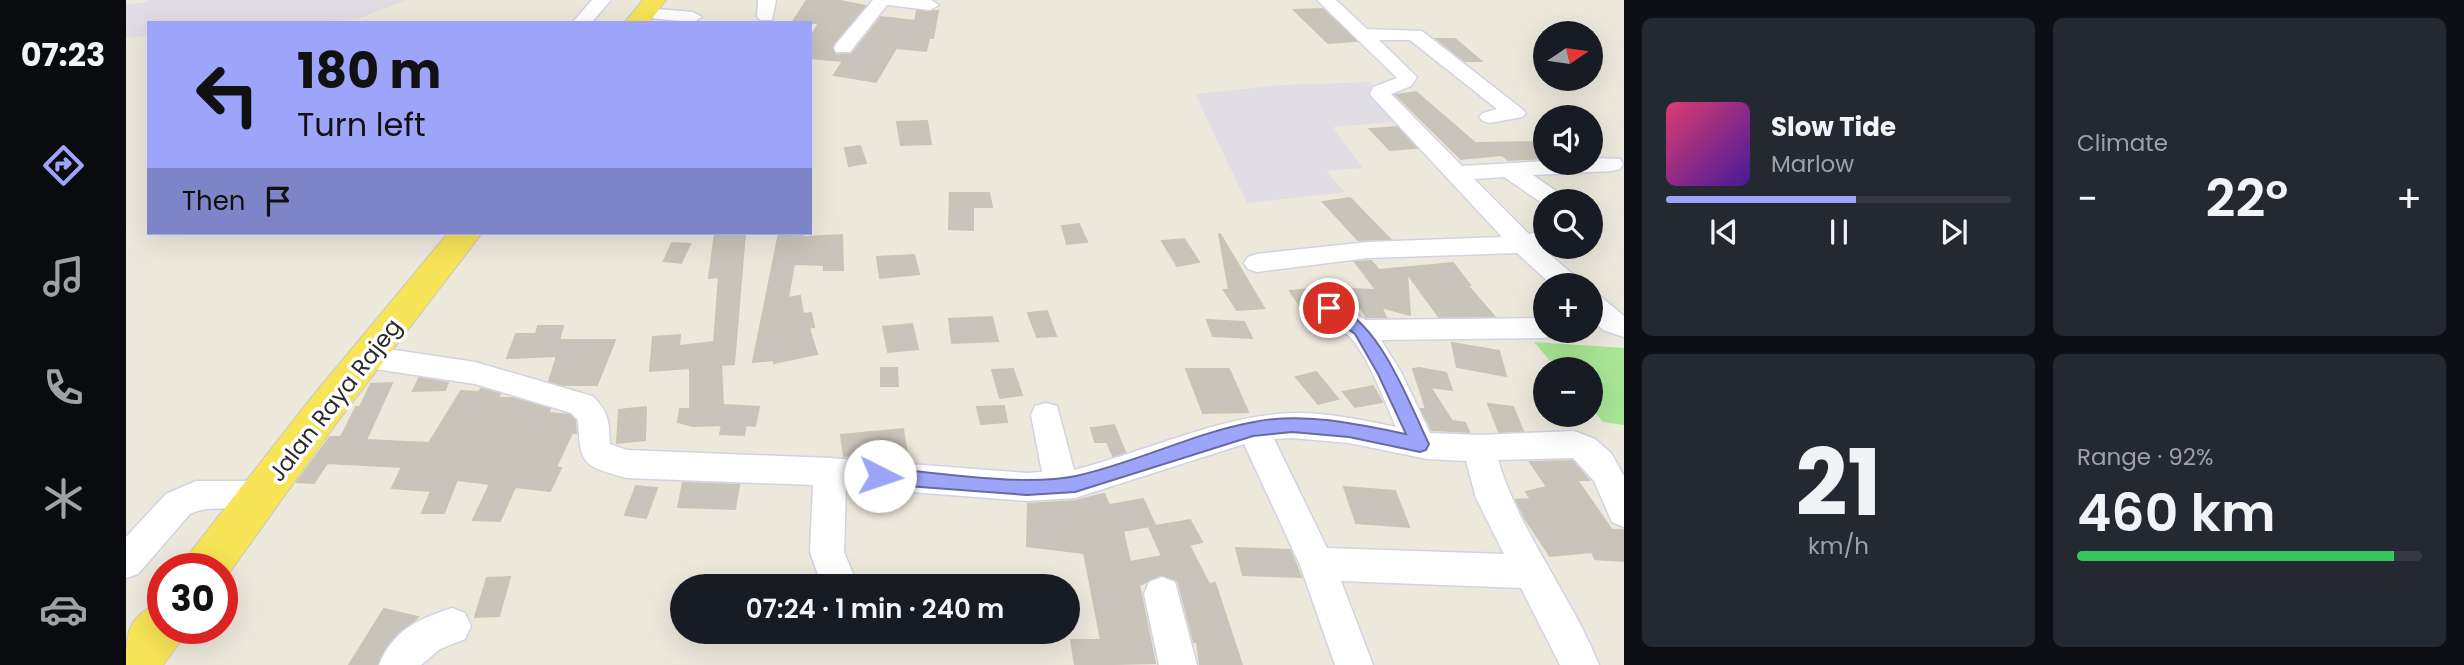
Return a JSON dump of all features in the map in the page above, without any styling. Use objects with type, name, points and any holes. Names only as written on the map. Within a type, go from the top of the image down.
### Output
[{"type":"main road","name":"Jalan Raya Rajeg","points":[[217,553],[464,235]]},
{"type":"main road","points":[[132,665],[148,644]]},
{"type":"street","points":[[583,21],[602,0]]},
{"type":"street","points":[[843,48],[882,0]]},
{"type":"street","points":[[888,0],[930,5]]},
{"type":"street","points":[[1326,0],[1407,77],[1404,82],[1380,91],[1380,94],[1454,173],[1533,240]]},
{"type":"street","points":[[645,12],[693,17]]},
{"type":"street","points":[[1364,34],[1415,35],[1515,113],[1490,117]]},
{"type":"street","points":[[1454,173],[1612,164]]},
{"type":"street","points":[[1509,170],[1537,189]]},
{"type":"street","points":[[1257,263],[1368,250],[1533,241]]},
{"type":"street","points":[[1548,259],[1559,273]]},
{"type":"street","points":[[1329,308],[1360,330],[1386,372],[1420,444]]},
{"type":"street","points":[[1360,330],[1533,328]]},
{"type":"street","points":[[368,357],[475,373],[581,404],[593,415],[596,450],[604,458],[627,464],[830,472],[1027,487],[1075,484],[1253,429],[1292,425],[1349,430],[1420,444],[1479,448],[1574,443],[1598,457],[1624,512]]},
{"type":"street","points":[[1046,415],[1061,485]]},
{"type":"street","points":[[1253,429],[1317,564],[1354,665]]},
{"type":"street","points":[[1479,448],[1493,498],[1534,572],[1580,665]]},
{"type":"street","points":[[830,472],[827,552],[835,574]]},
{"type":"street","points":[[126,562],[178,504],[187,498],[196,495],[260,495]]},
{"type":"street","points":[[1317,564],[1534,572]]},
{"type":"street","points":[[1162,594],[1178,665]]},
{"type":"street","points":[[398,665],[410,646],[425,635],[452,626]]},
{"type":"shaded area","points":[[149,0],[408,0],[356,19],[332,21],[147,21],[147,36],[126,38],[126,4]]},
{"type":"shaded area","points":[[1370,82],[1406,121],[1333,127],[1363,168],[1326,171],[1345,192],[1247,203],[1195,94],[1281,85]]},
{"type":"green space","points":[[1535,343],[1624,348],[1624,425],[1603,422],[1603,357],[1547,357]]},
{"type":"building","points":[[807,0],[836,0],[865,6],[832,49],[836,55],[852,54],[881,17],[915,21],[917,11],[938,11],[933,38],[929,38],[926,51],[896,48],[876,82],[834,75],[843,61],[812,58],[812,35],[819,23],[793,21]]},
{"type":"building","points":[[1322,9],[1356,41],[1328,43],[1294,10]]},
{"type":"building","points":[[1437,39],[1455,39],[1481,61],[1465,61]]},
{"type":"building","points":[[1416,92],[1475,143],[1533,142],[1533,159],[1508,160],[1502,155],[1461,159],[1396,95]]},
{"type":"building","points":[[927,121],[931,144],[901,145],[897,122]]},
{"type":"building","points":[[1397,127],[1416,148],[1390,150],[1370,129]]},
{"type":"building","points":[[860,146],[866,163],[849,166],[845,148]]},
{"type":"building","points":[[950,193],[989,193],[992,207],[973,207],[973,230],[949,229]]},
{"type":"building","points":[[1350,198],[1390,239],[1358,240],[1323,202]]},
{"type":"building","points":[[1079,224],[1087,242],[1067,244],[1062,226]]},
{"type":"building","points":[[1219,234],[1264,308],[1237,310],[1224,290],[1229,290]]},
{"type":"building","points":[[715,235],[745,235],[734,364],[721,365],[723,405],[759,407],[755,426],[746,425],[744,435],[720,434],[722,425],[693,426],[678,422],[680,409],[690,409],[690,368],[650,371],[653,337],[680,335],[679,346],[714,342],[719,277],[709,278]]},
{"type":"building","points":[[779,235],[842,235],[843,270],[824,270],[824,265],[794,264],[788,298],[800,296],[803,314],[811,313],[814,327],[809,328],[817,354],[774,363],[774,360],[753,362]]},
{"type":"building","points":[[1184,239],[1199,262],[1177,266],[1162,241]]},
{"type":"building","points":[[672,243],[690,244],[681,263],[664,261]]},
{"type":"building","points":[[914,255],[919,274],[880,278],[877,257]]},
{"type":"building","points":[[1371,261],[1379,270],[1453,263],[1470,285],[1467,285],[1494,316],[1439,317],[1407,273],[1410,315],[1381,307],[1386,317],[1366,317],[1361,308],[1353,308],[1341,299],[1328,295],[1318,298],[1313,307],[1317,315],[1307,316],[1290,291],[1320,288],[1376,290],[1355,262]]},
{"type":"building","points":[[1047,311],[1056,336],[1037,337],[1028,313]]},
{"type":"building","points":[[992,317],[998,341],[952,343],[949,319]]},
{"type":"building","points":[[1207,320],[1244,322],[1252,338],[1213,336]]},
{"type":"building","points":[[912,324],[918,349],[888,352],[883,327]]},
{"type":"building","points":[[538,326],[563,326],[559,340],[615,340],[597,385],[563,385],[549,381],[557,356],[507,358],[516,334],[536,334]]},
{"type":"building","points":[[1452,343],[1499,351],[1506,376],[1457,367]]},
{"type":"building","points":[[881,368],[897,368],[898,386],[881,386]]},
{"type":"building","points":[[1013,369],[1022,395],[1000,398],[992,370]]},
{"type":"building","points":[[1186,369],[1229,369],[1248,412],[1203,413]]},
{"type":"building","points":[[1413,369],[1446,373],[1452,390],[1430,387],[1452,421],[1465,423],[1469,432],[1432,430],[1421,409],[1426,409]]},
{"type":"building","points":[[1316,372],[1338,399],[1318,404],[1296,377]]},
{"type":"building","points":[[419,378],[448,383],[445,390],[413,391]]},
{"type":"building","points":[[392,383],[366,440],[429,443],[461,391],[479,392],[481,389],[500,394],[498,398],[512,398],[550,409],[549,413],[570,415],[575,421],[576,433],[572,433],[556,467],[561,468],[550,491],[515,487],[500,521],[473,520],[490,484],[457,480],[444,513],[422,513],[431,491],[392,488],[402,467],[327,463],[314,483],[297,482],[330,437],[341,437],[371,384]]},
{"type":"building","points":[[1373,386],[1382,402],[1355,407],[1343,392]]},
{"type":"building","points":[[1488,404],[1513,407],[1523,431],[1499,432]]},
{"type":"building","points":[[1004,406],[1007,422],[981,424],[977,407]]},
{"type":"building","points":[[646,407],[645,440],[617,443],[619,410]]},
{"type":"building","points":[[1114,425],[1125,452],[1113,456],[1107,442],[1095,442],[1091,428]]},
{"type":"building","points":[[903,429],[908,461],[881,459],[881,453],[844,456],[841,435]]},
{"type":"building","points":[[1572,461],[1589,480],[1577,480],[1612,530],[1624,530],[1624,561],[1595,559],[1592,552],[1550,556],[1526,520],[1516,500],[1531,499],[1526,492],[1547,487],[1530,462]]},
{"type":"building","points":[[683,483],[739,485],[735,509],[678,507]]},
{"type":"building","points":[[636,486],[657,488],[646,518],[625,515]]},
{"type":"building","points":[[1344,487],[1395,491],[1409,527],[1356,523]]},
{"type":"building","points":[[1104,494],[1109,505],[1143,499],[1155,525],[1123,531],[1130,562],[1162,556],[1149,527],[1190,520],[1202,542],[1189,545],[1209,584],[1215,583],[1242,665],[1200,665],[1197,642],[1194,642],[1178,581],[1163,575],[1139,585],[1155,663],[1075,665],[1072,644],[1080,644],[1080,640],[1101,640],[1084,553],[1027,546],[1028,504],[1075,501]]},
{"type":"building","points":[[1236,548],[1290,550],[1301,577],[1243,575]]},
{"type":"building","points":[[510,577],[499,616],[475,617],[487,578]]},
{"type":"building","points":[[384,609],[418,617],[390,641],[377,665],[349,665]]},
{"type":"route","points":[[880,476],[1027,487],[1075,484],[1253,429],[1292,425],[1349,430],[1420,444],[1386,372],[1360,330],[1329,308]]}]
